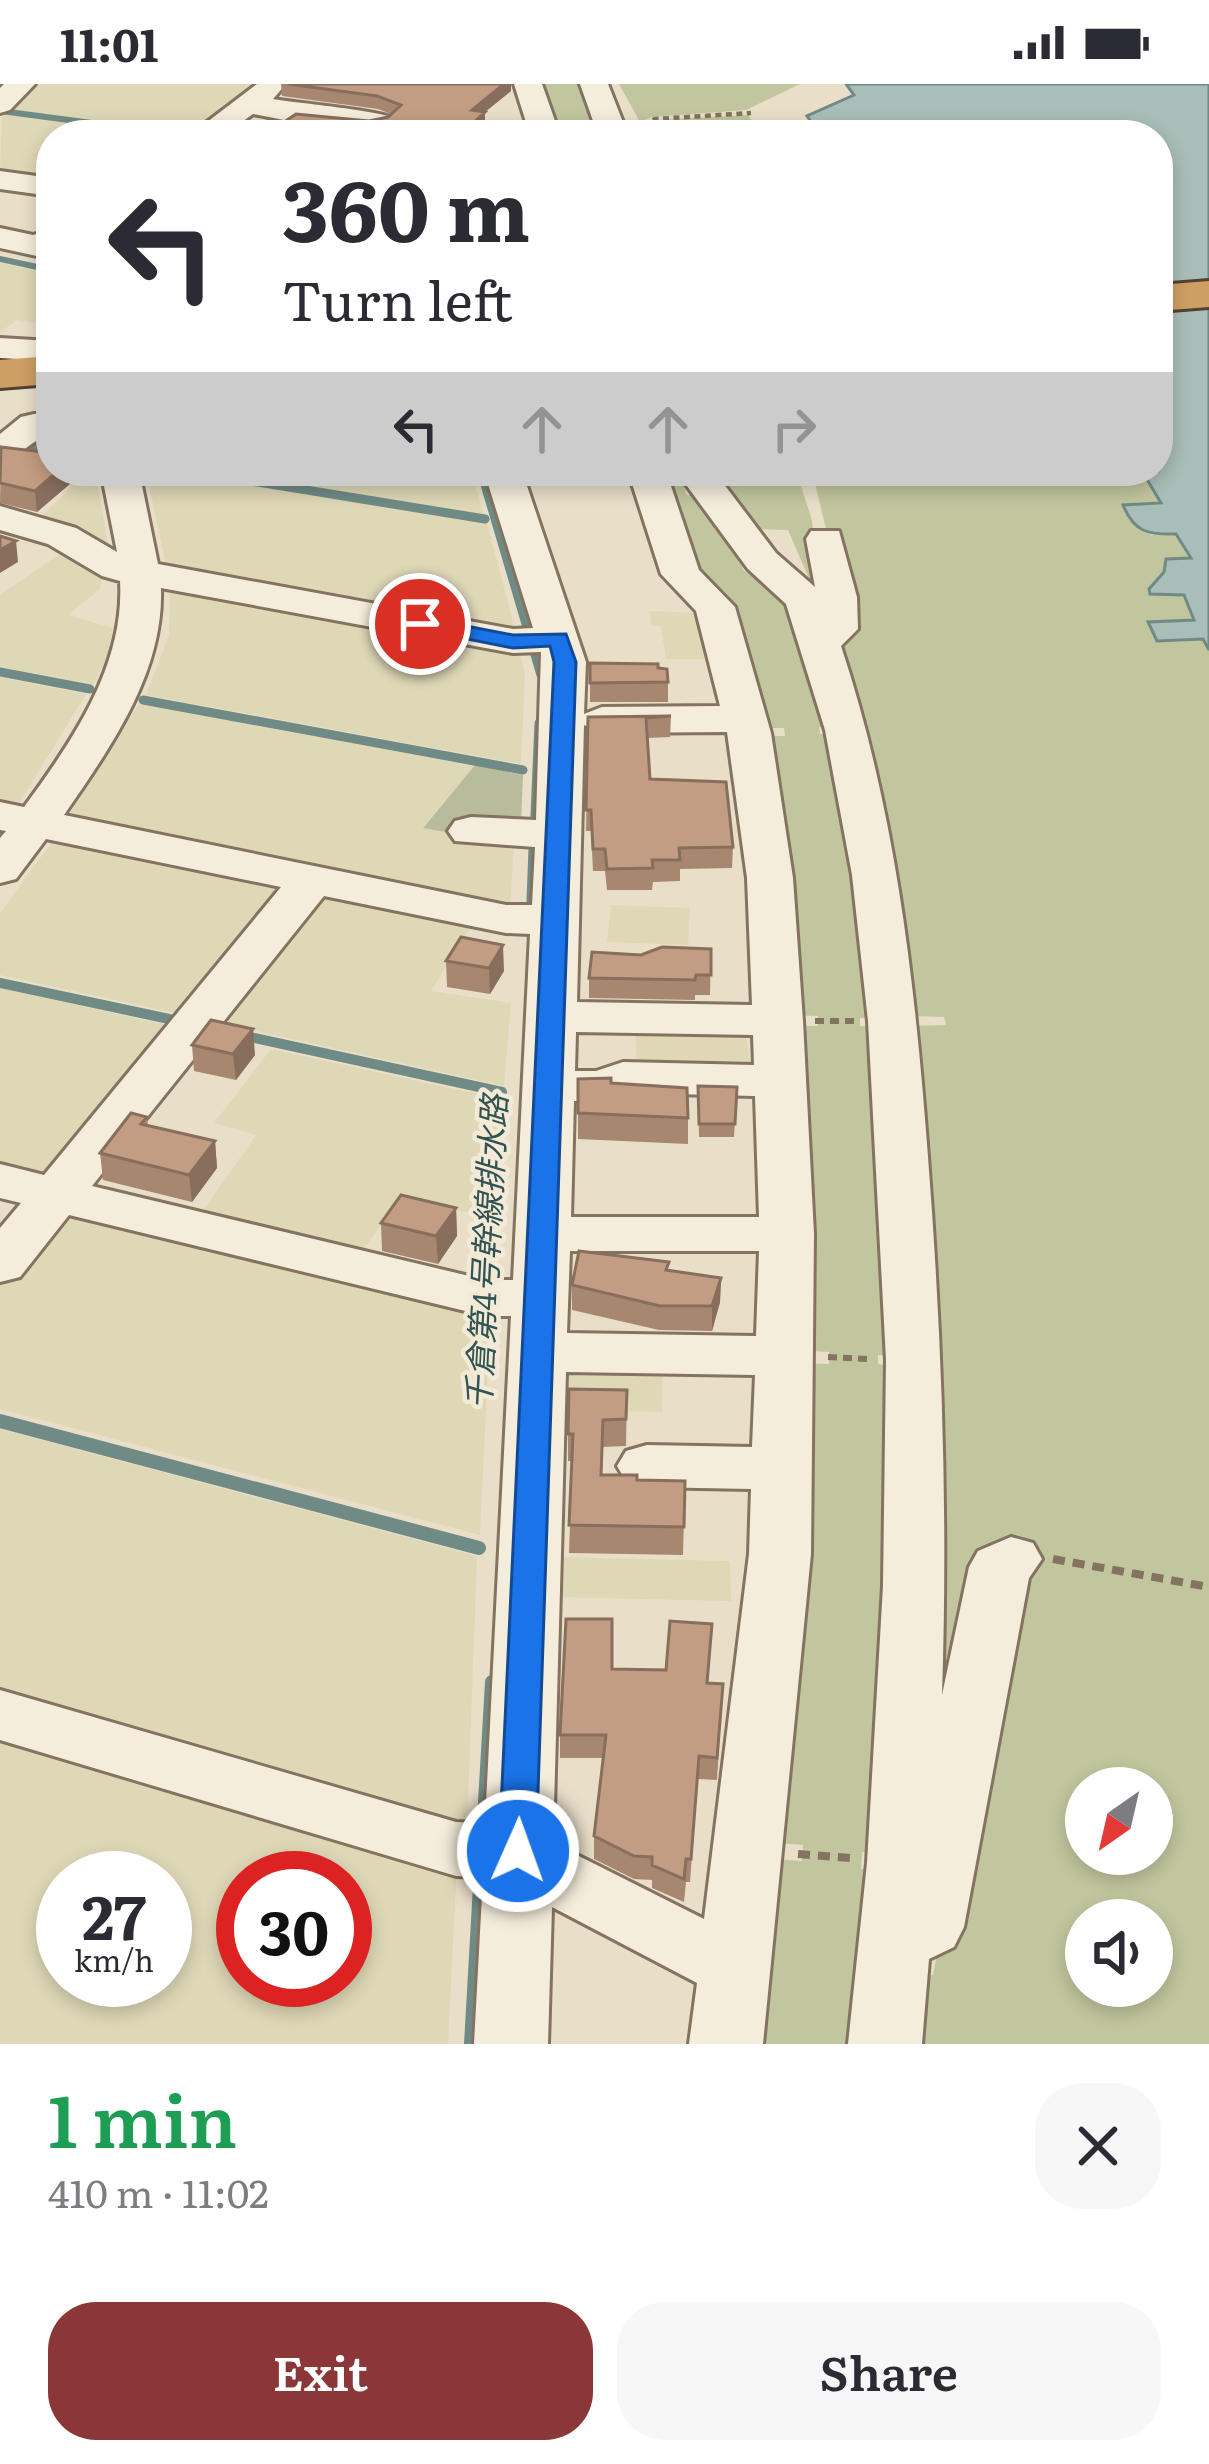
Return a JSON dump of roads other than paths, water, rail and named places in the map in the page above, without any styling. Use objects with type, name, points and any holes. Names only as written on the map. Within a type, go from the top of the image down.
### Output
[{"type":"highway","points":[[1173,280],[1209,277]]},
{"type":"highway","points":[[1173,297],[1209,294]]},
{"type":"highway","points":[[0,374],[36,371]]},
{"type":"highway","points":[[0,392],[34,414]]},
{"type":"street","points":[[0,104],[20,84]]},
{"type":"street","points":[[231,120],[275,84],[354,98],[381,117]]},
{"type":"street","points":[[528,84],[533,120]]},
{"type":"street","points":[[594,84],[608,120]]},
{"type":"street","points":[[247,104],[348,120]]},
{"type":"street","points":[[0,179],[36,185]]},
{"type":"street","points":[[0,238],[36,245]]},
{"type":"street","points":[[0,348],[36,350]]},
{"type":"street","points":[[0,453],[34,414]]},
{"type":"street","points":[[0,869],[18,819],[129,670],[138,641],[140,572],[123,486]]},
{"type":"street","points":[[506,486],[542,640],[565,662],[562,720],[541,834],[552,933],[542,1234],[523,1311],[500,1852],[511,2044]]},
{"type":"street","points":[[652,486],[680,574],[715,607],[746,719],[798,1022],[781,1081],[787,1234],[807,1357],[782,1469],[780,1554],[727,2044]]},
{"type":"street","points":[[706,486],[762,561],[805,599],[847,730],[875,875],[892,1022],[915,1360],[914,1586],[902,1863],[885,2044]]},
{"type":"street","points":[[0,518],[62,536],[116,568],[542,640]]},
{"type":"street","points":[[819,643],[837,629],[837,597],[824,539]]},
{"type":"street","points":[[562,720],[746,719]]},
{"type":"street","points":[[18,819],[552,933]]},
{"type":"street","points":[[472,831],[541,834]]},
{"type":"street","points":[[0,1264],[313,879]]},
{"type":"street","points":[[550,1016],[798,1022]]},
{"type":"street","points":[[547,1087],[605,1086],[623,1078],[781,1081]]},
{"type":"street","points":[[0,1181],[523,1311],[807,1357]]},
{"type":"street","points":[[542,1234],[787,1234]]},
{"type":"street","points":[[647,1466],[782,1469]]},
{"type":"street","points":[[894,1942],[929,1927],[1000,1567],[1011,1558]]},
{"type":"street","points":[[0,1715],[500,1852],[736,1970]]},
{"type":"water","points":[[846,84],[1209,84],[1209,650],[1203,639],[1157,641],[1148,622],[1194,620],[1184,595],[1150,594],[1149,589],[1164,572],[1166,559],[1191,558],[1176,534],[1143,530],[1123,505],[1161,503],[1151,486],[1173,486],[1173,120],[810,120],[807,116],[854,95]]},
{"type":"waterway","points":[[1,111],[69,120]]},
{"type":"waterway","name":"千倉第4号幹線排水路","points":[[0,259],[36,267]]},
{"type":"waterway","points":[[26,445],[36,447]]},
{"type":"waterway","points":[[282,486],[485,519]]},
{"type":"waterway","name":"千倉第4号幹線排水路","points":[[485,486],[541,675]]},
{"type":"waterway","points":[[0,672],[90,689]]},
{"type":"waterway","points":[[143,700],[523,770]]},
{"type":"waterway","name":"千倉第4号幹線排水路","points":[[534,838],[539,723]]},
{"type":"waterway","name":"千倉第4号幹線排水路","points":[[531,914],[534,835]]},
{"type":"waterway","points":[[0,983],[183,1022]]},
{"type":"waterway","points":[[241,1035],[502,1092]]},
{"type":"waterway","points":[[0,1421],[479,1548]]},
{"type":"waterway","name":"千倉第4号幹線排水路","points":[[483,1837],[492,1682]]},
{"type":"waterway","name":"千倉第4号幹線排水路","points":[[471,2044],[481,1868]]}]
